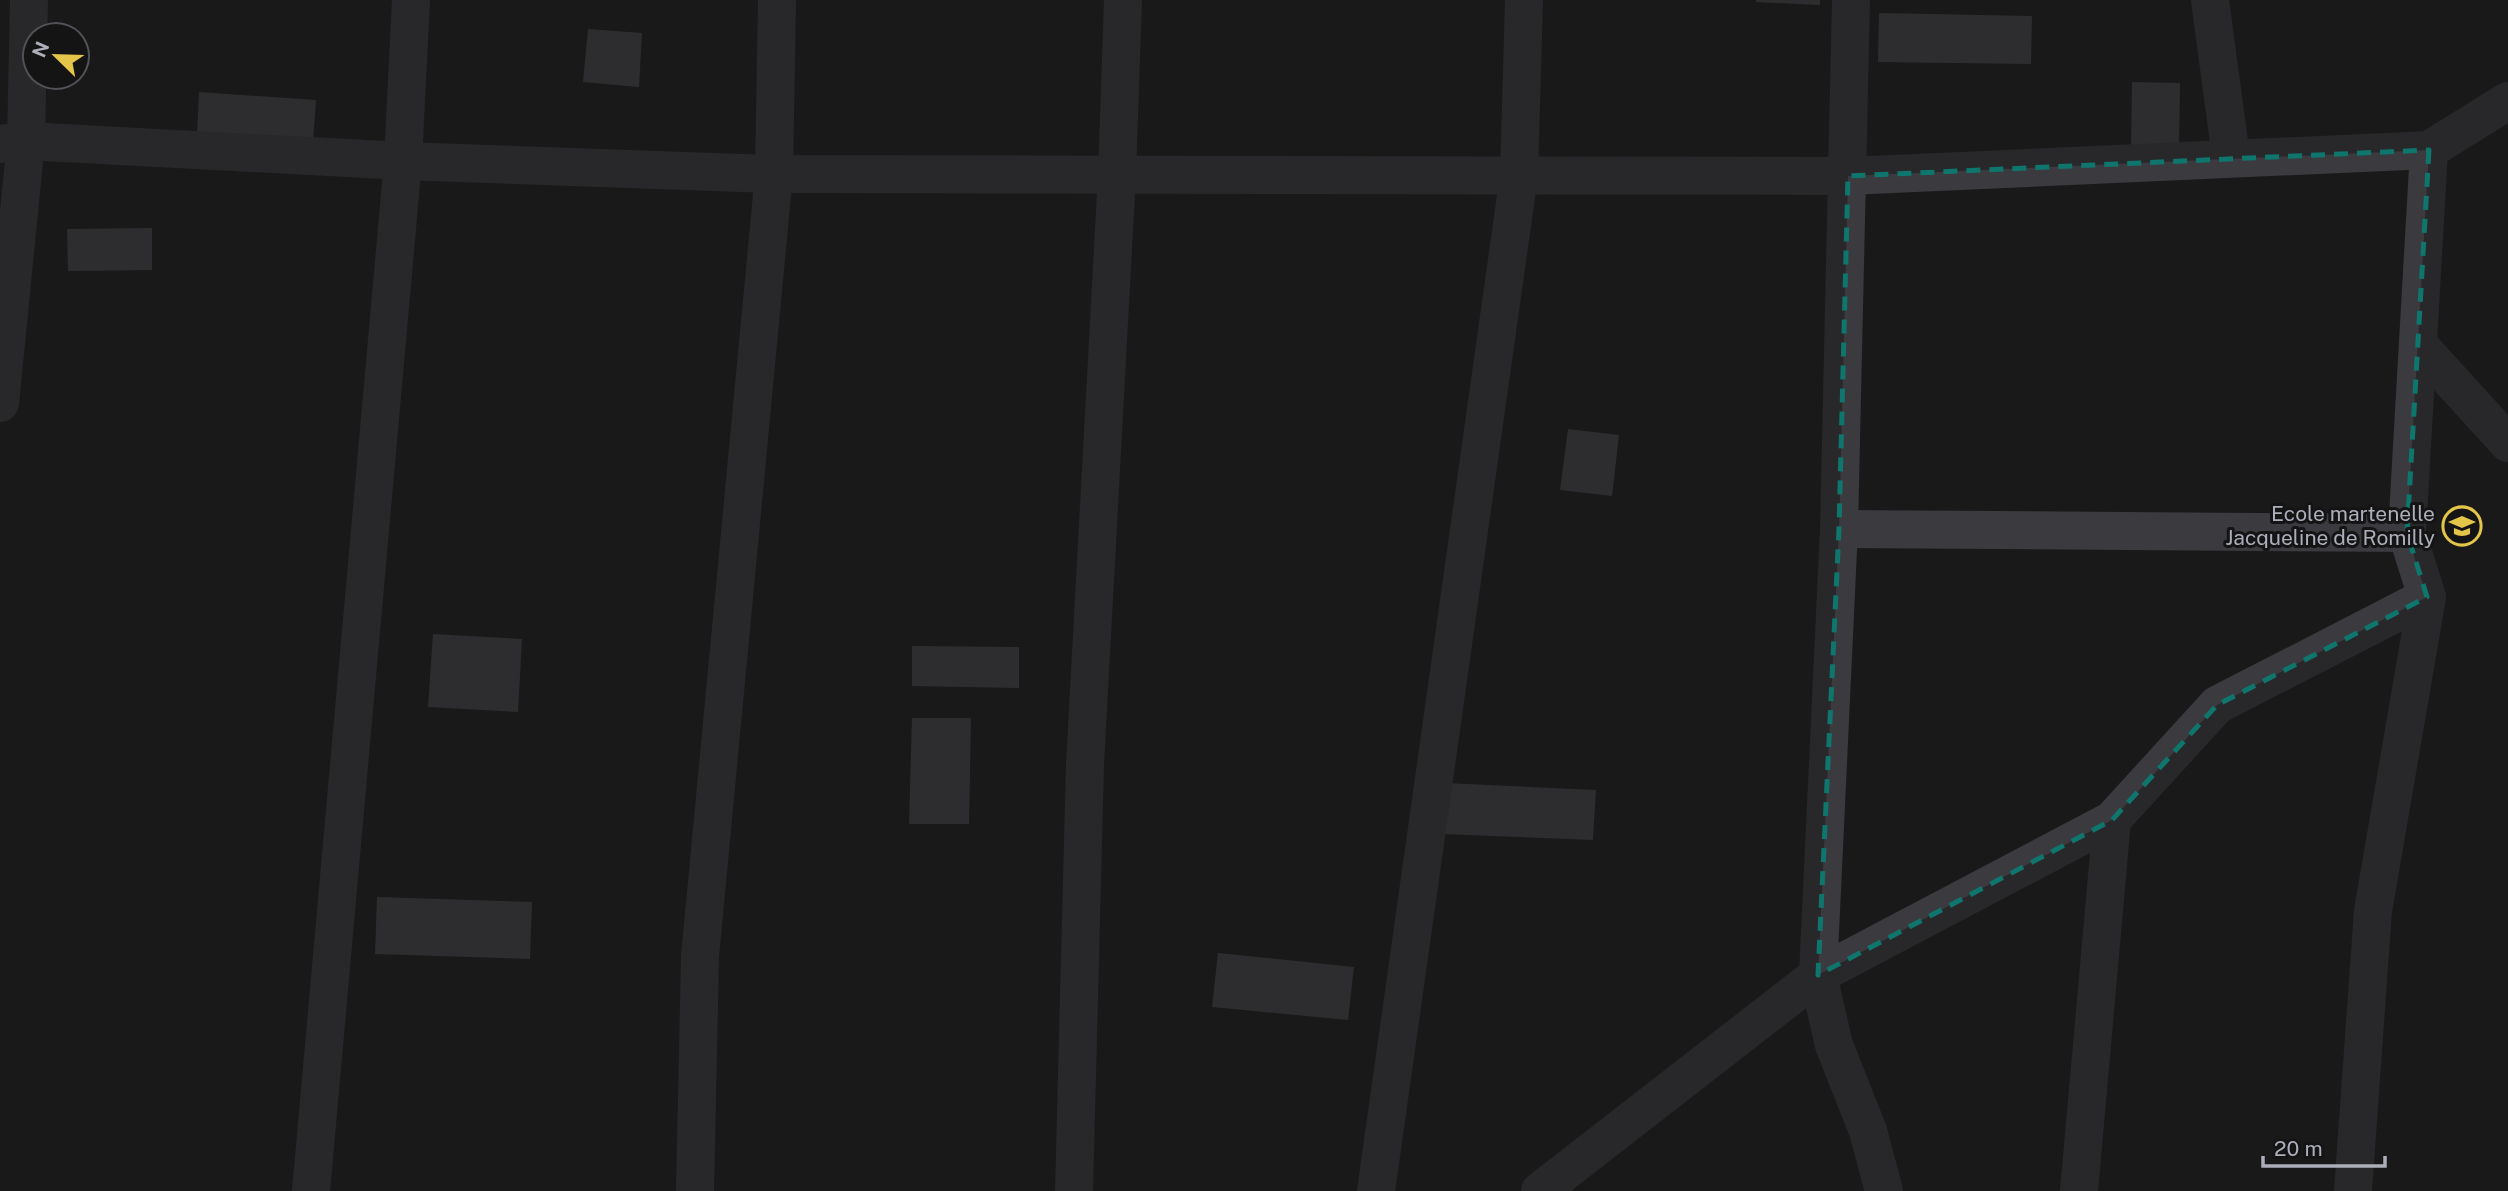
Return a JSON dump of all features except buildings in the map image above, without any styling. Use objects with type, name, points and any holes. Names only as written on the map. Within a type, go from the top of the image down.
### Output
[{"type":"street","points":[[0,403],[13,142],[29,0]]},
{"type":"street","points":[[311,1191],[403,161],[411,0]]},
{"type":"street","points":[[695,1191],[701,956],[774,174],[777,0]]},
{"type":"street","points":[[1074,1191],[1085,764],[1117,175],[1123,0]]},
{"type":"street","points":[[1376,1191],[1519,175],[1524,0]]},
{"type":"street","points":[[1851,0],[1839,529],[1818,975],[1834,1045],[1868,1131],[1884,1191]]},
{"type":"street","points":[[2210,0],[2231,157]]},
{"type":"street","points":[[13,142],[403,161],[774,174],[1848,176],[2429,150],[2508,101]]},
{"type":"street","points":[[2353,1191],[2373,911],[2427,597],[2407,533],[2429,150]]},
{"type":"street","points":[[2418,344],[2508,443]]},
{"type":"street","points":[[1839,529],[2407,533]]},
{"type":"street","points":[[1540,1191],[1818,975],[2112,820],[2217,705],[2427,597]]},
{"type":"street","points":[[2079,1191],[2112,820]]},
{"type":"highlighted area","points":[[2429,150],[2407,533],[2427,597],[2217,705],[2112,820],[1818,975],[1839,529],[1848,176]]},
{"type":"place","name":"Ecole martenelle Jacqueline de Romilly","points":[[2462,526]]}]
